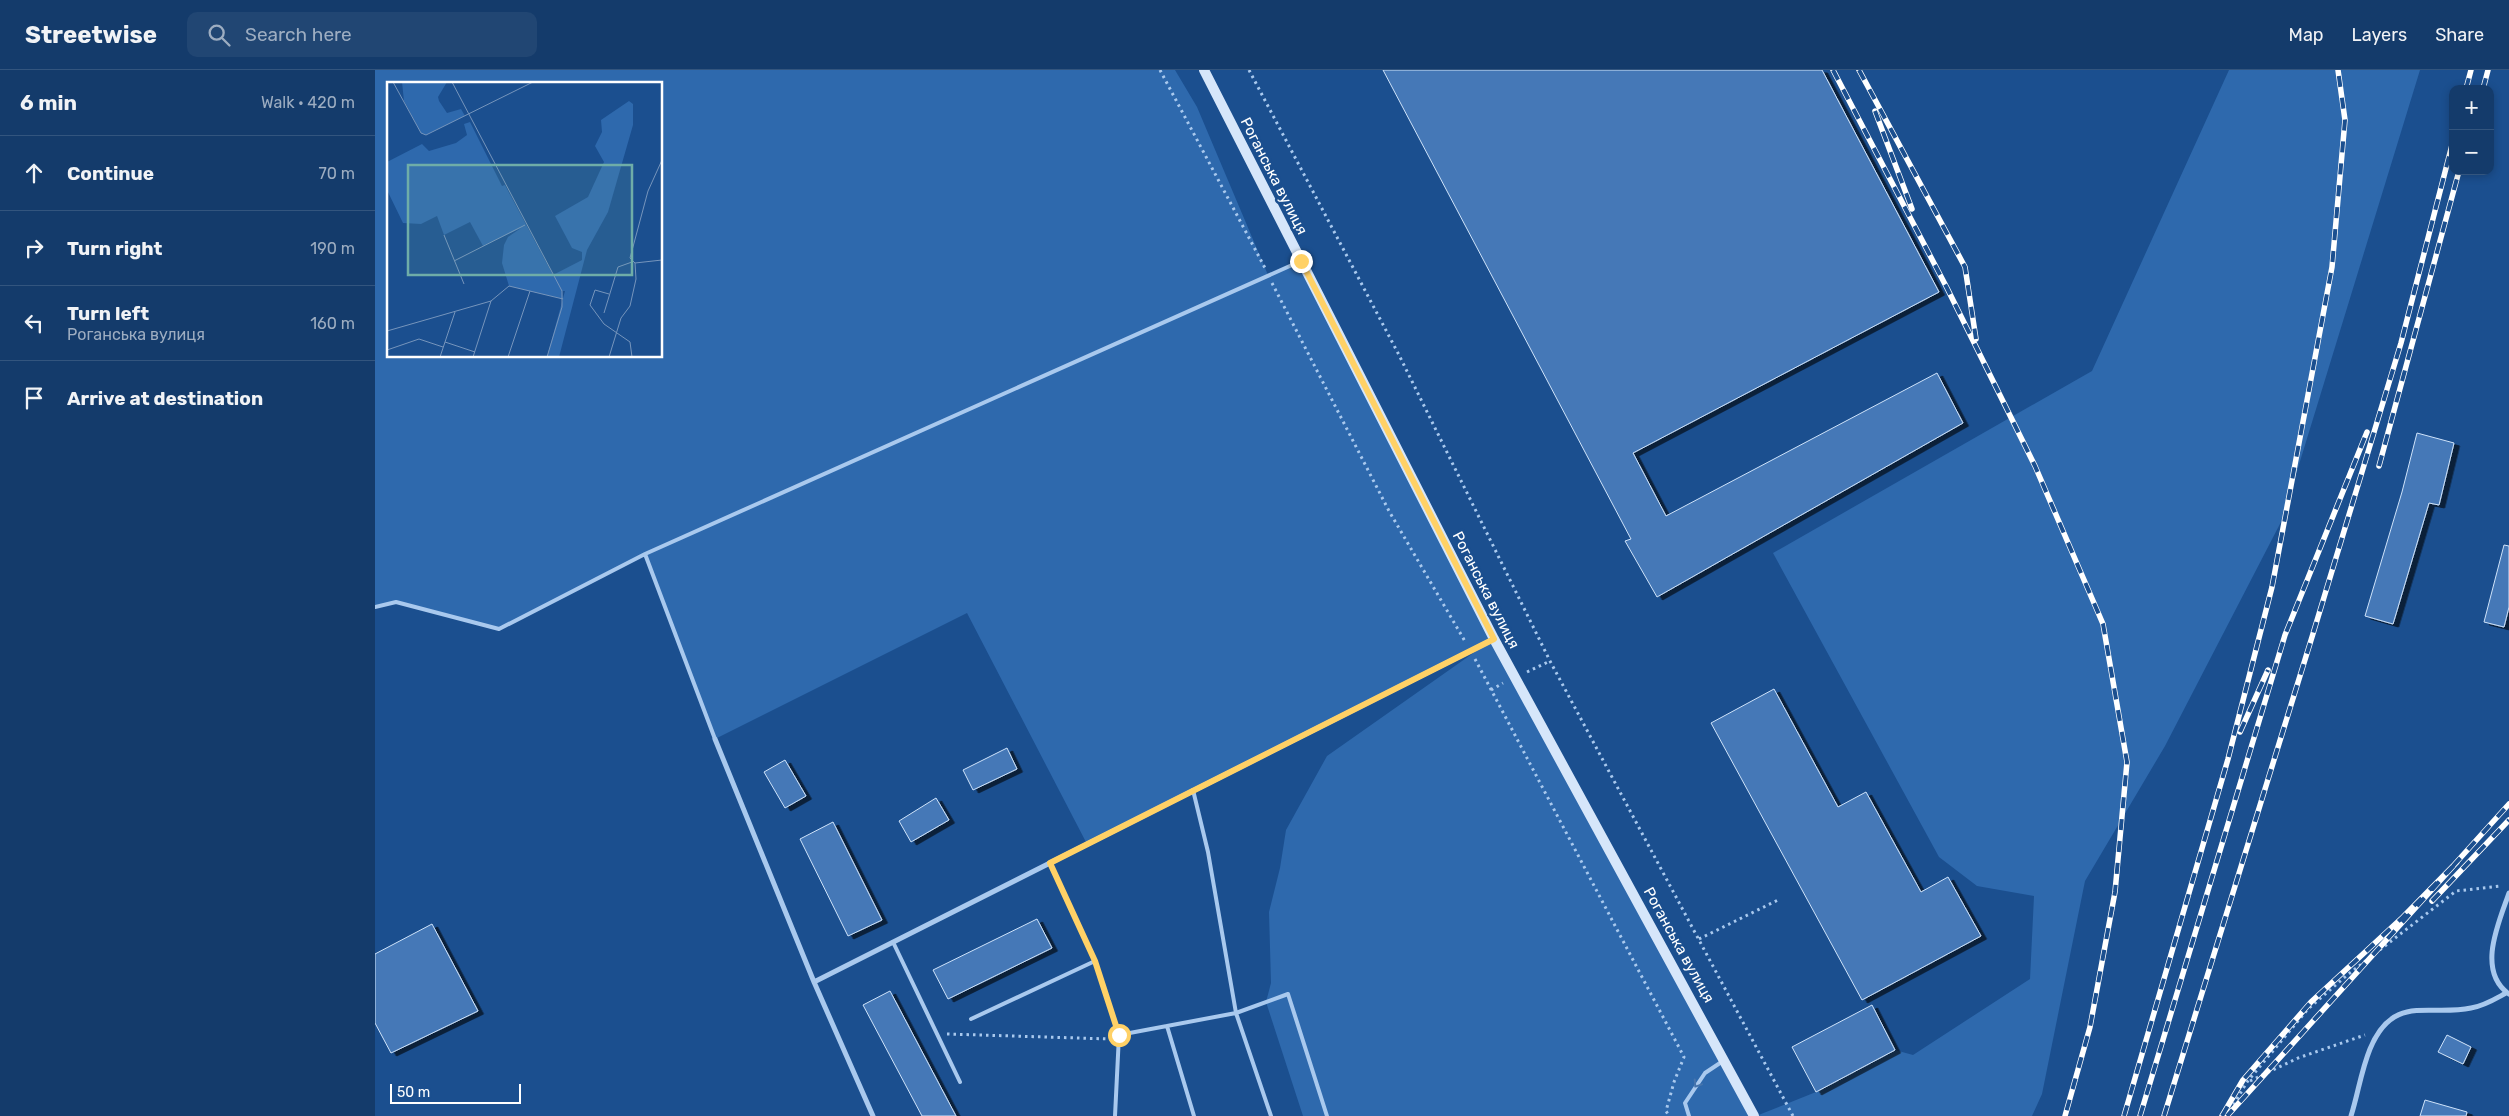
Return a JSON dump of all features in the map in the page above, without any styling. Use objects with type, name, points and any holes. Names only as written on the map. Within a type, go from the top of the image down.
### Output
[{"type":"main road","name":"Роганська вулиця","points":[[1204,70],[1494,639],[1755,1116]]},
{"type":"street","points":[[814,982],[1494,639]]},
{"type":"street","points":[[715,739],[814,982],[873,1116]]},
{"type":"street","points":[[2351,1116],[2370,1050],[2384,1027],[2406,1011],[2470,1009],[2508,994],[2496,976],[2491,960],[2494,935],[2509,893]]},
{"type":"lane","points":[[375,607],[396,602],[499,629],[645,554],[1301,261]]},
{"type":"lane","points":[[645,554],[715,739]]},
{"type":"lane","points":[[1193,790],[1208,852],[1236,1013],[1271,1116]]},
{"type":"lane","points":[[1050,863],[1095,961],[1119,1037],[1115,1116]]},
{"type":"lane","points":[[893,942],[960,1082]]},
{"type":"lane","points":[[971,1019],[1095,961]]},
{"type":"lane","points":[[1119,1037],[1236,1013],[1288,994],[1327,1116]]},
{"type":"lane","points":[[1167,1026],[1194,1116]]},
{"type":"lane","points":[[1689,1116],[1685,1103],[1705,1073],[1725,1060]]},
{"type":"path","points":[[1160,70],[1389,511],[1471,651],[1684,1057],[1674,1082],[1666,1111],[1669,1116]]},
{"type":"path","points":[[1249,70],[1399,355],[1550,660],[1793,1116]]},
{"type":"path","points":[[2227,1116],[2247,1082],[2308,1010],[2446,897],[2456,891],[2509,885]]},
{"type":"path","points":[[1699,939],[1780,899]]},
{"type":"path","points":[[2247,1082],[2298,1058],[2351,1041],[2384,1027]]},
{"type":"path","points":[[937,1033],[1119,1037]]},
{"type":"shaded area","points":[[375,70],[1175,70],[1197,107],[1268,275],[1301,261],[1494,639],[1754,1116],[1303,1116],[1266,1002],[1271,983],[1269,912],[1280,868],[1286,830],[1327,756],[1489,642],[1087,844],[967,613],[715,739],[645,554],[499,629],[396,602],[375,607]]},
{"type":"shaded area","points":[[2229,70],[2420,70],[2282,520],[2165,746],[2085,881],[2042,1094],[2032,1116],[1756,1116],[1816,1092],[1895,1050],[1913,1055],[2030,979],[2034,896],[1977,886],[1939,857],[1773,553],[2092,371]]},
{"type":"building","points":[[1383,70],[1822,70],[1939,292],[1633,453],[1666,516],[1937,373],[1963,423],[1657,597],[1625,541],[1631,539]]},
{"type":"building","points":[[2417,433],[2454,443],[2439,505],[2429,503],[2393,624],[2365,616],[2402,492]]},
{"type":"building","points":[[2504,545],[2509,546],[2509,607],[2504,627],[2484,622]]},
{"type":"building","points":[[1774,689],[1838,807],[1866,792],[1921,892],[1948,877],[1981,936],[1862,1000],[1711,723]]},
{"type":"building","points":[[1007,748],[1017,769],[973,790],[963,770]]},
{"type":"building","points":[[785,760],[806,796],[785,808],[764,772]]},
{"type":"building","points":[[936,798],[949,820],[911,842],[899,821]]},
{"type":"building","points":[[833,822],[882,920],[848,936],[800,839]]},
{"type":"building","points":[[1037,919],[1052,948],[948,999],[933,970]]},
{"type":"building","points":[[432,924],[478,1011],[391,1053],[375,1023],[375,954]]},
{"type":"building","points":[[890,991],[956,1116],[922,1116],[863,1005]]},
{"type":"building","points":[[1872,1005],[1895,1050],[1816,1092],[1792,1047]]},
{"type":"building","points":[[2447,1035],[2471,1047],[2463,1064],[2438,1052]]},
{"type":"building","points":[[2425,1100],[2467,1112],[2466,1116],[2420,1116]]},
{"type":"railway","points":[[1833,70],[1947,288],[2035,466],[2103,624],[2127,762],[2115,892],[2090,1027],[2065,1116]]},
{"type":"railway","points":[[1859,70],[1965,267],[1976,339]]},
{"type":"railway","points":[[2124,1116],[2228,759],[2272,587],[2332,267],[2345,120],[2338,70]]},
{"type":"railway","points":[[2467,85],[2471,70]]},
{"type":"railway","points":[[2484,85],[2488,70]]},
{"type":"railway","points":[[1875,111],[1912,209]]},
{"type":"railway","points":[[2164,1116],[2401,343],[2449,157]]},
{"type":"railway","points":[[2379,466],[2458,175]]},
{"type":"railway","points":[[2140,1116],[2285,635],[2367,432]]},
{"type":"railway","points":[[2240,732],[2268,670]]},
{"type":"railway","points":[[2453,866],[2509,804]]},
{"type":"railway","points":[[2432,901],[2509,820]]},
{"type":"railway","points":[[2222,1116],[2243,1080],[2311,1002],[2403,917],[2457,862],[2227,1116]]},
{"type":"route","points":[[1119,1035],[1095,961],[1050,863],[1494,639],[1301,261]]}]
